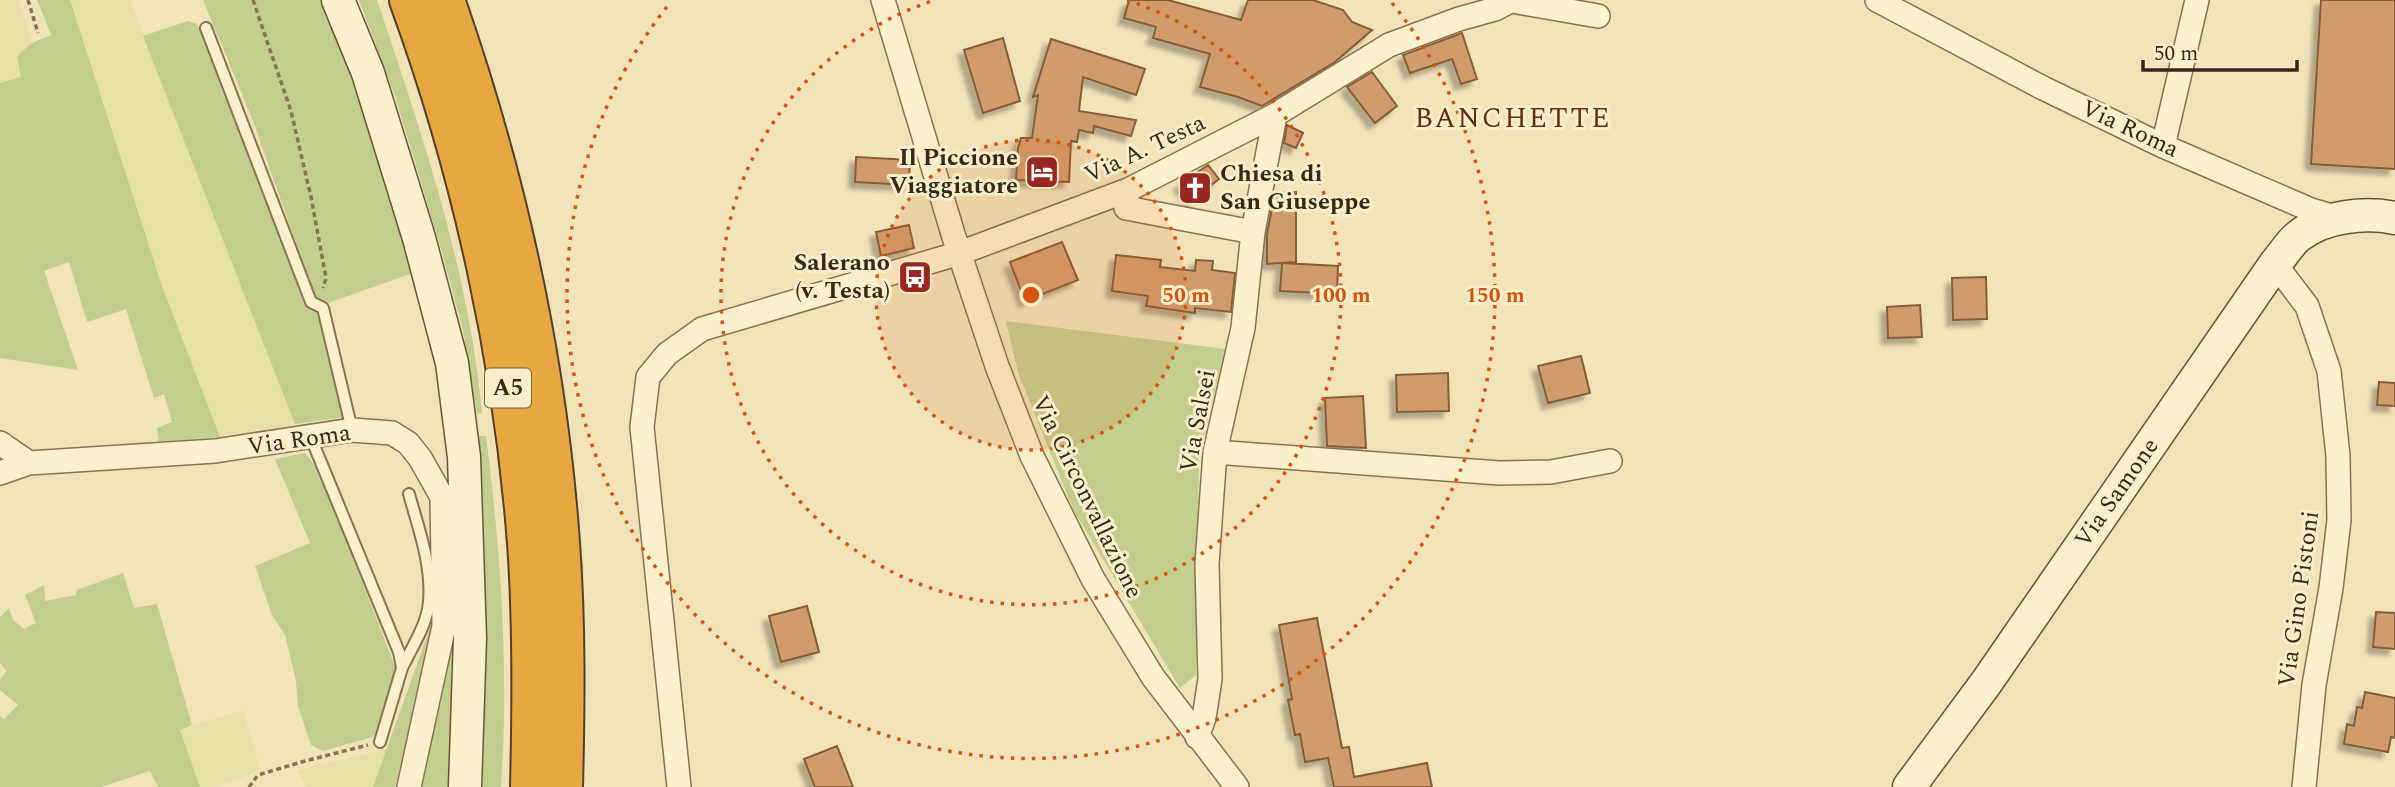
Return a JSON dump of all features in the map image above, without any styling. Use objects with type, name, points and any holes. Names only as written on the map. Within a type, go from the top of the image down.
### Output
[{"type":"highway","name":"A5","points":[[409,0],[450,123],[470,199],[492,295],[507,384],[526,529],[531,612],[530,787]]},
{"type":"highway","name":"A5","points":[[445,0],[483,115],[508,208],[541,384],[560,541],[564,613],[563,787]]},
{"type":"main road","points":[[338,0],[368,73],[419,238],[452,363],[464,457],[470,638],[465,787]]},
{"type":"main road","name":"Via Roma","points":[[2339,218],[2384,215],[2395,218]]},
{"type":"main road","name":"Via Samone","points":[[1909,787],[1986,682],[2275,264],[2299,236],[2339,218]]},
{"type":"street","name":"Via Circonvallazione","points":[[883,0],[960,253],[997,366],[1032,456],[1093,579],[1153,677],[1237,787]]},
{"type":"street","name":"Via Roma","points":[[1877,0],[2043,88],[2163,146],[2311,209],[2339,218]]},
{"type":"street","points":[[2163,146],[2197,0]]},
{"type":"street","name":"Via A. Testa","points":[[679,787],[642,427],[648,377],[667,354],[702,329],[960,253],[1128,190],[1275,115],[1389,45],[1512,1]]},
{"type":"street","points":[[1512,1],[1598,16]]},
{"type":"street","name":"Via Salsei","points":[[1197,737],[1204,718],[1210,679],[1206,564],[1214,452],[1243,328],[1254,232],[1275,115]]},
{"type":"street","points":[[1128,190],[1126,208],[1254,232]]},
{"type":"street","name":"Via Gino Pistoni","points":[[2275,264],[2308,306],[2329,371],[2338,456],[2339,520],[2331,588],[2314,685],[2304,787]]},
{"type":"street","name":"Via Roma","points":[[0,473],[29,463],[215,451],[352,430],[392,433],[408,443],[421,458],[442,498],[444,626],[408,787]]},
{"type":"street","points":[[0,443],[29,463]]},
{"type":"street","points":[[1214,452],[1499,473],[1551,472],[1610,461]]},
{"type":"lane","points":[[205,28],[311,302],[323,308],[352,430]]},
{"type":"lane","points":[[311,438],[399,652],[402,668]]},
{"type":"lane","points":[[380,742],[402,668],[419,634],[429,603],[428,561],[409,494]]},
{"type":"path","points":[[28,0],[38,33]]},
{"type":"path","points":[[253,0],[291,111],[311,197],[326,278],[317,305]]},
{"type":"path","points":[[249,787],[258,775],[380,742]]},
{"type":"shaded area","points":[[0,0],[19,0],[32,43],[17,56],[22,77],[0,83]]},
{"type":"shaded area","points":[[70,0],[130,0],[295,424],[220,437],[162,286]]},
{"type":"shaded area","points":[[243,710],[260,769],[214,787],[200,787],[180,730]]},
{"type":"shaded area","points":[[387,749],[373,787],[306,787],[297,770]]},
{"type":"green space","points":[[37,0],[70,0],[162,286],[220,437],[159,442],[157,428],[172,422],[164,394],[154,398],[126,309],[87,322],[69,262],[44,271],[78,370],[0,358],[0,83],[21,77],[17,56],[32,43],[51,35]]},
{"type":"green space","points":[[203,0],[323,0],[366,112],[413,273],[328,303],[315,297],[253,121]]},
{"type":"green space","points":[[359,0],[377,0],[427,152],[466,307],[482,413],[477,414],[463,330],[441,249],[396,99]]},
{"type":"green space","points":[[188,21],[197,24],[202,35],[306,308],[318,310],[346,417],[295,424],[143,36]]},
{"type":"green space","points":[[1006,321],[1225,349],[1199,456],[1196,675],[1180,688],[1073,509],[1018,372]]},
{"type":"green space","points":[[477,436],[486,436],[502,611],[504,699],[501,787],[479,787],[486,656],[485,568]]},
{"type":"green space","points":[[305,453],[320,472],[397,672],[379,728],[372,737],[323,751],[311,745],[298,706],[296,681],[285,635],[272,615],[255,566],[310,543],[275,459]]},
{"type":"green space","points":[[123,573],[134,608],[157,604],[192,725],[180,730],[200,787],[158,787],[150,771],[101,787],[0,787],[0,716],[4,719],[18,705],[0,690],[0,680],[7,671],[0,663],[0,617],[9,608],[13,620],[24,629],[36,623],[25,595],[44,585],[45,601],[76,595],[77,590]]},
{"type":"green space","points":[[435,614],[415,717],[395,787],[373,787]]},
{"type":"green space","points":[[455,629],[458,712],[448,787],[419,787]]},
{"type":"building","points":[[1129,0],[1168,0],[1241,20],[1248,0],[1313,0],[1343,10],[1352,22],[1372,30],[1335,62],[1262,106],[1200,87],[1210,54],[1153,38],[1156,27],[1124,18]]},
{"type":"building","points":[[2321,0],[2395,0],[2395,169],[2311,164]]},
{"type":"building","points":[[1462,33],[1477,79],[1461,84],[1452,59],[1410,73],[1403,55]]},
{"type":"building","points":[[1003,38],[1020,101],[983,113],[964,50]]},
{"type":"building","points":[[1051,39],[1145,69],[1136,95],[1083,77],[1079,111],[1136,120],[1131,136],[1094,126],[1093,133],[1079,130],[1077,142],[1071,141],[1069,182],[1016,180],[1018,148],[1021,138],[1032,138],[1038,95],[1033,97]]},
{"type":"building","points":[[1372,72],[1397,106],[1375,123],[1347,87]]},
{"type":"building","points":[[1287,125],[1303,133],[1296,148],[1284,143]]},
{"type":"building","points":[[856,157],[910,160],[909,185],[855,182]]},
{"type":"building","name":"Chiesa di San Giuseppe","points":[[1208,165],[1219,179],[1192,200],[1180,184]]},
{"type":"building","points":[[1296,192],[1296,262],[1267,264],[1267,234],[1275,193]]},
{"type":"building","points":[[909,225],[914,248],[881,256],[876,232]]},
{"type":"building","points":[[1062,242],[1078,280],[1025,301],[1010,262]]},
{"type":"building","points":[[1116,255],[1161,260],[1160,267],[1195,271],[1196,260],[1213,261],[1212,270],[1235,273],[1231,312],[1195,308],[1195,313],[1146,306],[1148,296],[1112,291]]},
{"type":"building","points":[[1282,263],[1338,266],[1337,294],[1280,291]]},
{"type":"building","points":[[1986,277],[1987,319],[1953,320],[1952,278]]},
{"type":"building","points":[[1920,305],[1922,337],[1888,338],[1887,307]]},
{"type":"building","points":[[1581,356],[1590,393],[1548,403],[1538,366]]},
{"type":"building","points":[[1448,373],[1449,411],[1397,412],[1396,375]]},
{"type":"building","points":[[2379,382],[2395,383],[2395,406],[2377,405]]},
{"type":"building","points":[[1363,396],[1366,448],[1327,446],[1325,398]]},
{"type":"building","points":[[807,606],[819,652],[781,662],[769,616]]},
{"type":"building","points":[[2376,612],[2395,613],[2395,649],[2373,647]]},
{"type":"building","points":[[1317,618],[1342,748],[1349,747],[1354,777],[1427,763],[1432,787],[1334,787],[1328,758],[1305,762],[1300,734],[1295,735],[1288,700],[1292,699],[1279,625]]},
{"type":"building","points":[[2365,692],[2395,698],[2395,738],[2391,737],[2388,752],[2344,744],[2347,724],[2354,726],[2357,707],[2362,708]]},
{"type":"building","points":[[837,746],[853,787],[815,787],[804,759]]},
{"type":"place","name":"Il Piccione Viaggiatore","points":[[1042,172]]},
{"type":"place","name":"Chiesa di San Giuseppe","points":[[1195,188]]},
{"type":"place","name":"Salerano (v. Testa)","points":[[915,277]]},
{"type":"district","name":"BANCHETTE","points":[[1513,118]]}]
